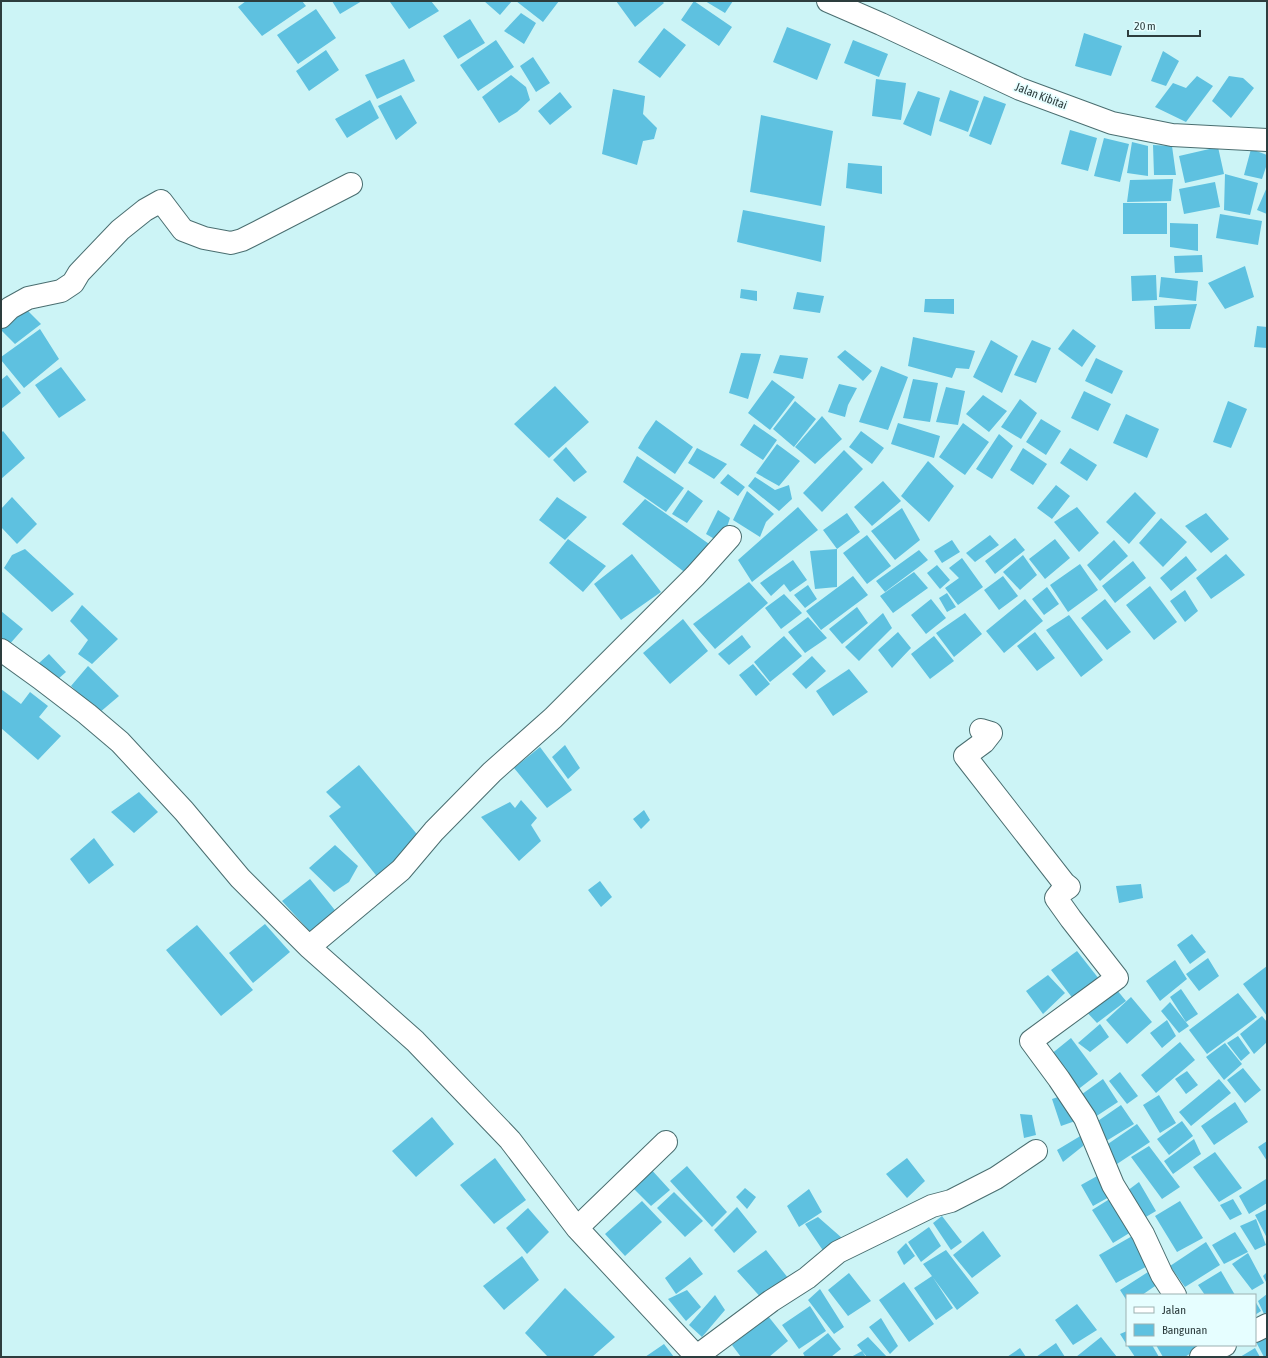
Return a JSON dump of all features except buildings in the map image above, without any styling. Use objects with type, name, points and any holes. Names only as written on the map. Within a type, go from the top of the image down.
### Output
[{"type":"street","name":"Jalan Kibitai","points":[[828,1],[1020,89],[1112,123],[1172,135],[1267,140]]},
{"type":"street","points":[[1,317],[10,308],[28,298],[61,290],[73,283],[79,273],[120,230],[145,210],[161,201],[183,230],[204,238],[231,243],[242,240],[351,184]]},
{"type":"street","points":[[309,947],[401,870],[434,831],[481,783],[554,718],[695,576],[730,537]]},
{"type":"street","points":[[1,650],[87,714],[120,742],[184,811],[240,878],[309,947],[414,1041],[510,1140],[577,1228],[697,1357],[771,1301],[806,1278],[838,1252],[932,1206],[950,1201],[996,1178],[1036,1151]]},
{"type":"street","points":[[982,730],[991,733],[984,742],[965,756],[1068,887],[1056,898],[1117,978],[1031,1041],[1085,1118],[1114,1185],[1142,1234],[1162,1275],[1174,1294]]},
{"type":"street","points":[[577,1228],[666,1142]]},
{"type":"street","points":[[1256,1330],[1267,1325]]}]
